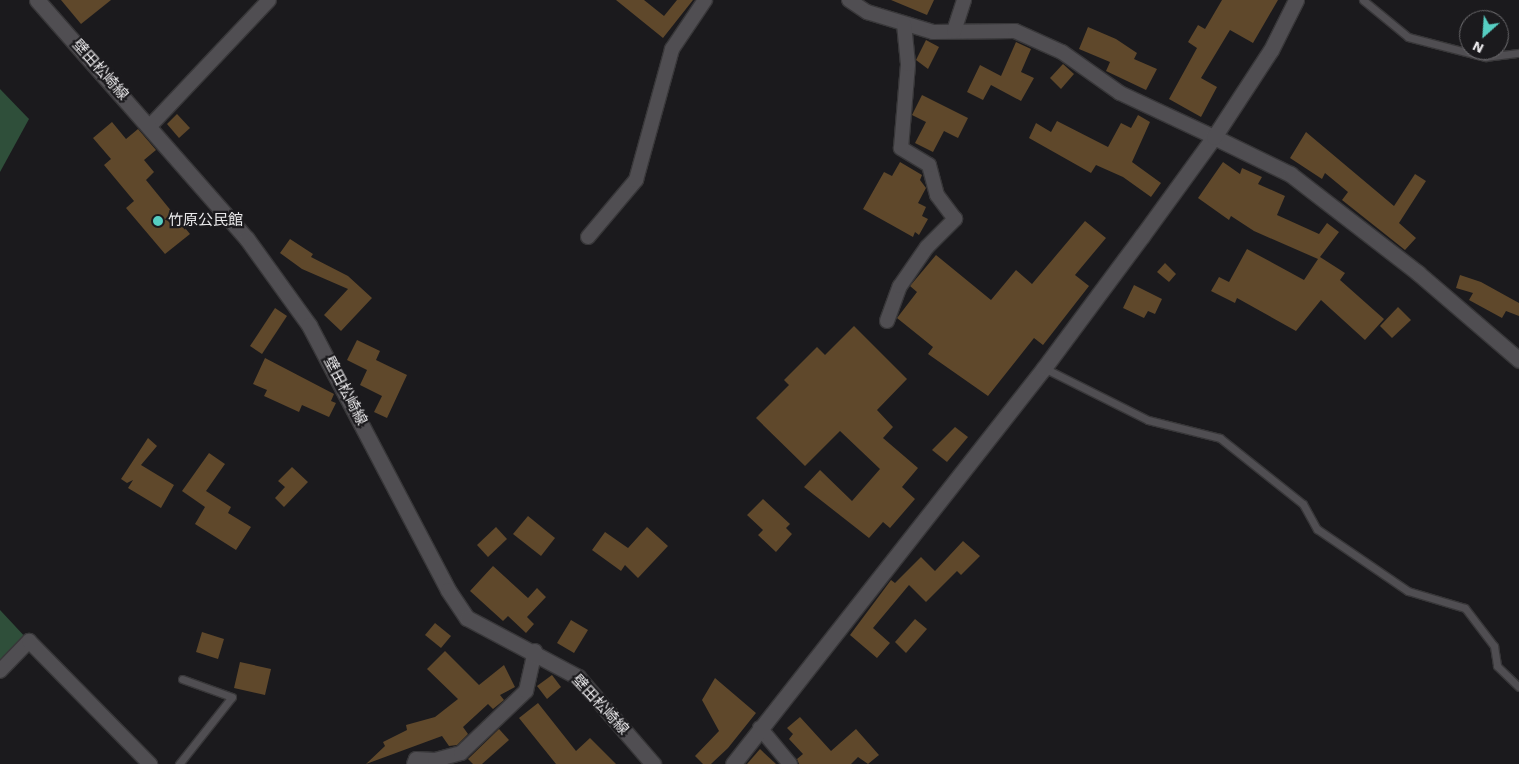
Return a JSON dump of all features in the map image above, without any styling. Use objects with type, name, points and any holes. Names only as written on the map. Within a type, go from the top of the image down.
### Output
[{"type":"street","name":"壁田松崎線","points":[[37,0],[247,238],[309,325],[448,590],[467,618],[535,651],[578,677],[653,764]]},
{"type":"street","points":[[150,126],[269,0]]},
{"type":"street","points":[[588,237],[636,180],[672,49],[705,0]]},
{"type":"street","points":[[849,0],[867,12],[933,32],[954,30],[1014,31],[1062,52],[1120,93],[1290,174],[1418,273],[1519,360]]},
{"type":"street","points":[[954,30],[964,0]]},
{"type":"street","points":[[733,764],[1044,368],[1214,137],[1271,50],[1296,0]]},
{"type":"street","points":[[888,321],[900,286],[927,248],[955,219],[937,196],[928,165],[901,148],[908,64],[904,24]]},
{"type":"street","points":[[0,671],[29,641],[150,764]]},
{"type":"street","points":[[414,764],[416,759],[435,760],[461,753],[526,691],[535,651]]},
{"type":"street","points":[[760,728],[790,764]]},
{"type":"lane","points":[[1363,0],[1408,37],[1485,57],[1519,53]]},
{"type":"lane","points":[[1044,368],[1148,420],[1220,438],[1304,504],[1317,529],[1408,591],[1465,608],[1494,646],[1497,666],[1519,687]]},
{"type":"lane","points":[[180,764],[232,697],[182,679]]},
{"type":"green space","points":[[0,89],[29,119],[0,172]]},
{"type":"green space","points":[[0,610],[29,641],[0,664]]},
{"type":"building","points":[[61,0],[111,0],[81,24]]},
{"type":"building","points":[[616,0],[644,0],[664,16],[677,0],[693,0],[663,38]]},
{"type":"building","points":[[891,0],[934,0],[927,15]]},
{"type":"building","points":[[1222,0],[1278,0],[1253,43],[1230,30],[1201,78],[1217,87],[1201,117],[1169,99],[1197,48],[1188,42],[1198,25],[1205,29]]},
{"type":"building","points":[[1088,27],[1116,39],[1137,53],[1134,59],[1157,69],[1146,90],[1106,71],[1110,62],[1079,49]]},
{"type":"building","points":[[926,40],[939,47],[928,69],[916,60]]},
{"type":"building","points":[[1016,42],[1031,49],[1021,72],[1034,78],[1021,101],[991,85],[983,100],[967,92],[980,65],[1001,76]]},
{"type":"building","points":[[1063,64],[1074,74],[1061,89],[1050,78]]},
{"type":"building","points":[[922,95],[968,118],[958,138],[944,131],[933,152],[915,143],[926,122],[912,115]]},
{"type":"building","points":[[177,114],[190,128],[179,138],[167,124]]},
{"type":"building","points":[[1138,115],[1150,122],[1132,162],[1161,183],[1151,197],[1123,177],[1096,165],[1091,173],[1029,138],[1036,123],[1051,132],[1057,121],[1108,147],[1121,123],[1131,128]]},
{"type":"building","points":[[112,122],[126,139],[138,129],[156,150],[144,160],[154,172],[146,180],[190,234],[165,254],[126,208],[134,201],[104,165],[111,159],[93,138]]},
{"type":"building","points":[[1306,132],[1394,206],[1415,174],[1426,181],[1399,223],[1416,238],[1405,250],[1342,200],[1348,192],[1325,173],[1322,179],[1290,158]]},
{"type":"building","points":[[900,162],[922,175],[920,180],[926,188],[918,203],[926,207],[922,216],[928,219],[919,235],[915,232],[913,237],[863,209],[884,172],[892,176]]},
{"type":"building","points":[[1223,162],[1240,174],[1242,168],[1262,177],[1258,184],[1285,196],[1277,215],[1319,234],[1327,223],[1339,232],[1320,257],[1345,273],[1340,280],[1384,319],[1365,340],[1321,300],[1296,331],[1237,298],[1235,303],[1211,291],[1219,277],[1229,282],[1247,249],[1304,280],[1318,259],[1254,231],[1231,216],[1229,220],[1198,198]]},
{"type":"building","points":[[1085,221],[1106,238],[1075,275],[1089,286],[1043,345],[1034,338],[988,396],[928,354],[933,347],[897,318],[917,292],[910,286],[936,255],[991,300],[1016,270],[1032,284]]},
{"type":"building","points":[[290,239],[313,254],[311,257],[348,276],[372,298],[341,331],[324,315],[348,289],[302,269],[280,253]]},
{"type":"building","points":[[1165,263],[1176,274],[1169,282],[1157,272]]},
{"type":"building","points":[[1460,275],[1481,282],[1519,303],[1519,316],[1506,311],[1502,318],[1469,300],[1473,293],[1456,288]]},
{"type":"building","points":[[1134,285],[1162,299],[1155,314],[1148,311],[1144,318],[1123,308]]},
{"type":"building","points":[[1398,307],[1411,320],[1392,338],[1380,326]]},
{"type":"building","points":[[275,308],[287,316],[262,354],[250,346]]},
{"type":"building","points":[[854,326],[907,379],[877,410],[893,427],[883,438],[918,468],[902,487],[915,499],[890,528],[883,522],[869,538],[804,487],[820,470],[852,501],[880,469],[840,431],[805,466],[756,418],[789,385],[784,380],[817,347],[825,355]]},
{"type":"building","points":[[357,340],[380,351],[376,360],[407,375],[387,418],[374,412],[382,396],[360,385],[367,370],[347,360]]},
{"type":"building","points":[[265,358],[334,394],[331,401],[336,403],[329,417],[302,405],[299,412],[264,396],[267,390],[253,384]]},
{"type":"building","points":[[955,427],[968,437],[947,462],[932,450]]},
{"type":"building","points":[[148,438],[157,446],[141,465],[174,485],[161,508],[128,488],[133,480],[127,483],[121,479]]},
{"type":"building","points":[[209,453],[225,464],[206,491],[231,507],[228,513],[251,527],[236,550],[195,524],[205,507],[182,491]]},
{"type":"building","points":[[292,467],[308,482],[284,507],[275,498],[285,487],[278,481]]},
{"type":"building","points":[[763,499],[790,524],[786,528],[792,534],[776,552],[758,535],[763,530],[747,515]]},
{"type":"building","points":[[528,516],[555,538],[541,556],[513,534]]},
{"type":"building","points":[[496,527],[507,539],[488,557],[477,545]]},
{"type":"building","points":[[647,527],[668,546],[638,578],[625,565],[621,571],[592,550],[605,532],[628,548]]},
{"type":"building","points":[[963,541],[980,556],[961,575],[957,571],[926,602],[909,585],[873,628],[890,643],[877,658],[850,635],[891,580],[895,583],[921,557],[935,571]]},
{"type":"building","points":[[493,566],[528,598],[537,588],[546,597],[527,617],[534,624],[526,633],[508,616],[503,621],[470,591]]},
{"type":"building","points":[[915,619],[927,629],[906,653],[895,642]]},
{"type":"building","points":[[571,620],[588,630],[574,653],[557,643]]},
{"type":"building","points":[[435,623],[451,636],[441,648],[425,635]]},
{"type":"building","points":[[202,632],[224,639],[218,659],[196,652]]},
{"type":"building","points":[[445,651],[479,685],[504,665],[515,687],[500,695],[504,700],[493,709],[488,704],[463,727],[468,734],[457,745],[449,746],[442,736],[366,764],[385,746],[383,742],[407,730],[406,725],[435,717],[458,699],[427,669]]},
{"type":"building","points":[[240,662],[271,669],[265,695],[234,688]]},
{"type":"building","points":[[552,675],[561,687],[547,699],[537,686]]},
{"type":"building","points":[[715,678],[756,713],[728,748],[711,764],[703,764],[695,756],[719,731],[702,700]]},
{"type":"building","points":[[538,703],[576,751],[590,738],[616,764],[556,764],[519,718]]},
{"type":"building","points":[[800,717],[831,751],[856,729],[879,755],[868,764],[858,757],[851,764],[799,764],[797,759],[803,754],[789,739],[793,734],[787,728]]},
{"type":"building","points":[[499,729],[509,740],[482,764],[473,764],[468,759]]},
{"type":"building","points":[[760,749],[776,764],[747,764]]},
{"type":"place","name":"竹原公民館","points":[[158,221]]}]
